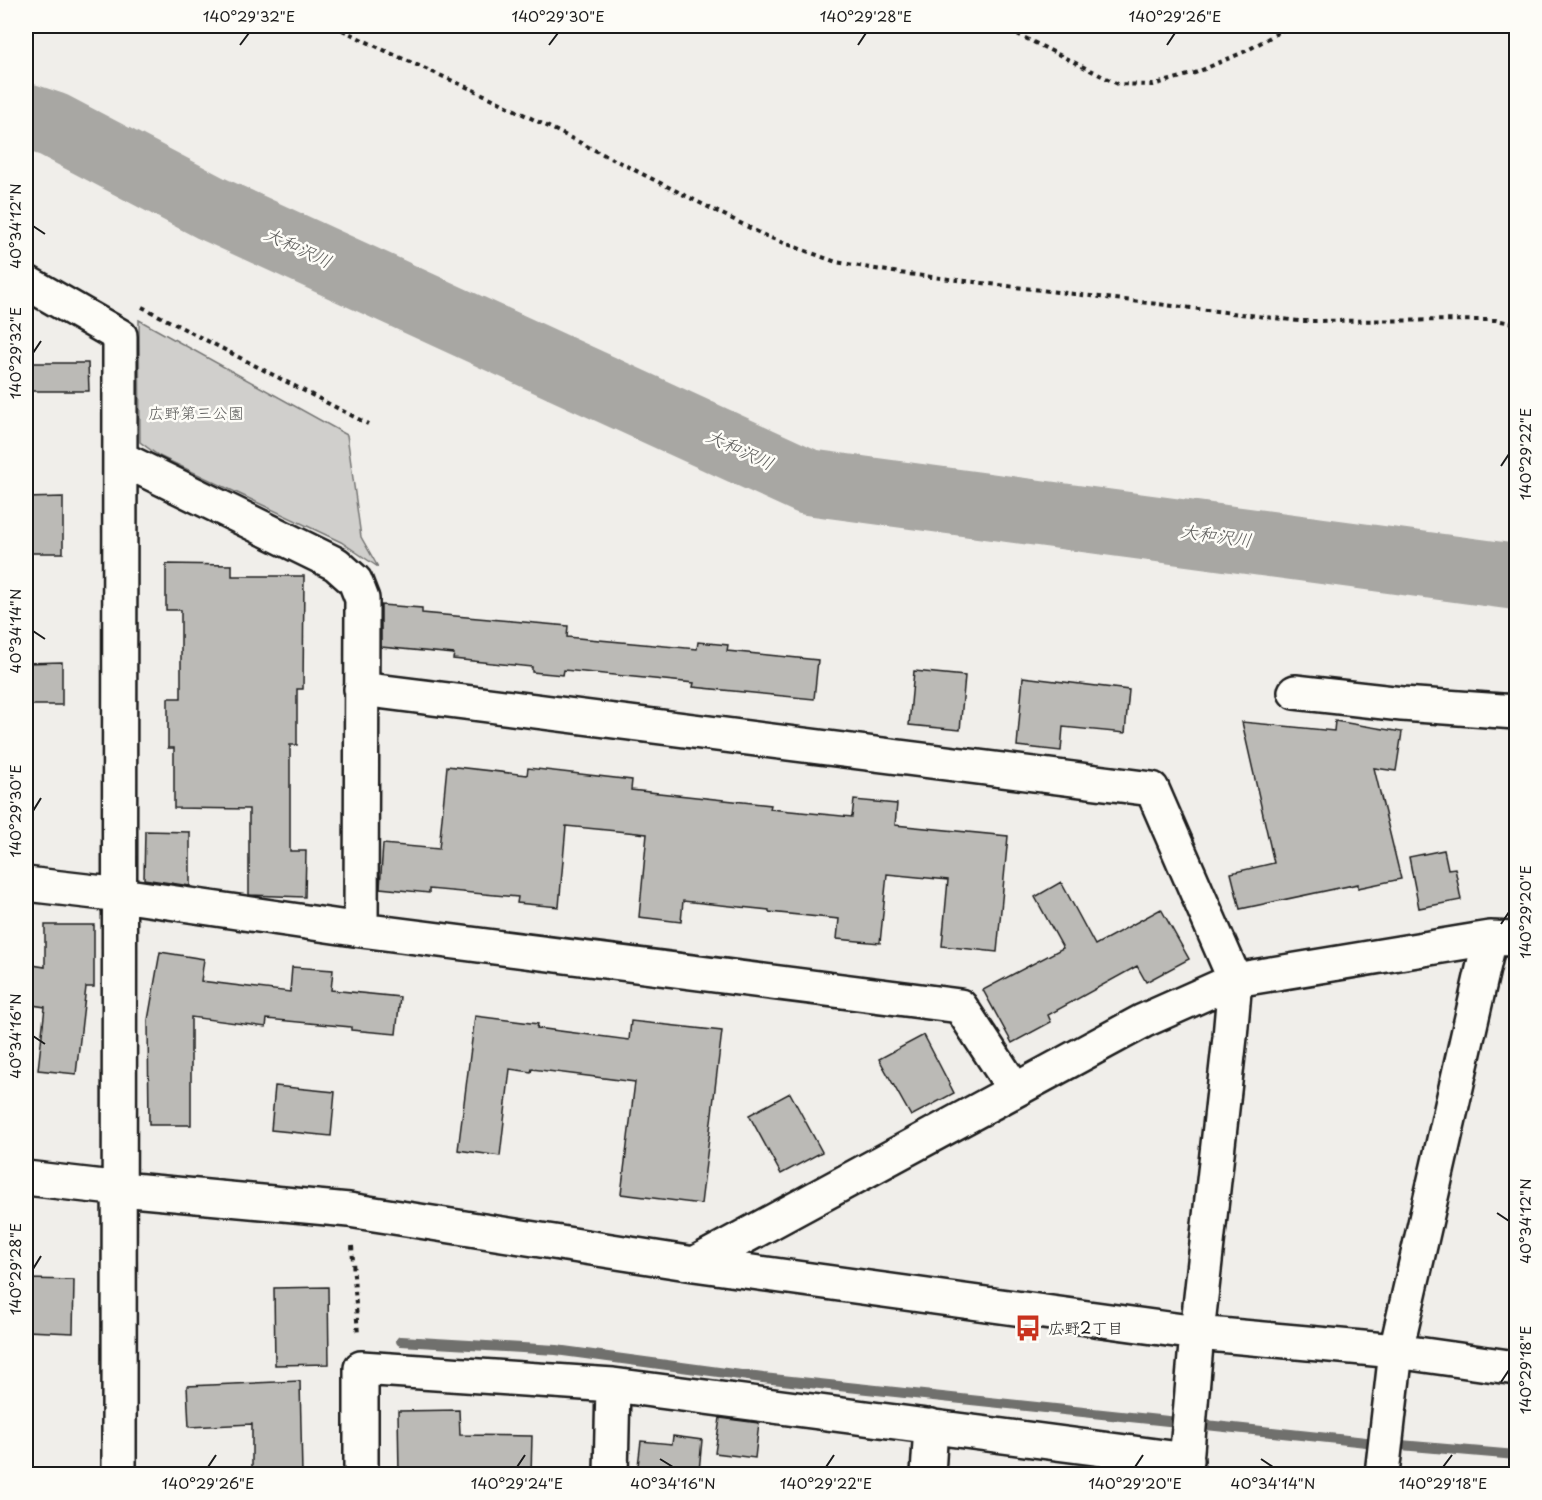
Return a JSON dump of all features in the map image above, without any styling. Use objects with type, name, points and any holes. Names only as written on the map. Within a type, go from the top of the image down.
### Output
[{"type":"street","points":[[26,282],[120,336],[120,1474]]},
{"type":"street","points":[[120,458],[336,564],[355,581],[362,599],[361,930]]},
{"type":"street","points":[[361,689],[1152,789],[1235,980],[1197,1333],[1186,1467],[931,1426],[613,1385],[361,1368],[361,1474]]},
{"type":"street","points":[[1294,692],[1402,704],[1516,712]]},
{"type":"street","points":[[26,884],[121,895],[361,930],[960,1006],[1015,1090]]},
{"type":"street","points":[[694,1264],[1143,1021],[1235,980],[1503,939],[1396,1351],[1382,1474]]},
{"type":"street","points":[[26,1178],[349,1210],[694,1264],[1197,1333],[1396,1351],[1516,1368]]},
{"type":"street","points":[[611,1474],[613,1385]]},
{"type":"street","points":[[928,1474],[931,1426]]},
{"type":"path","points":[[334,26],[390,54],[489,97],[768,237],[836,262],[899,273],[1299,321],[1496,320],[1516,324]]},
{"type":"path","points":[[1001,26],[1118,84],[1153,85],[1195,73],[1246,51],[1290,26]]},
{"type":"path","points":[[142,306],[368,424]]},
{"type":"path","points":[[351,1244],[361,1368]]},
{"type":"green space","name":"広野第三公園","points":[[139,320],[347,435],[361,537],[378,567],[341,542],[159,456],[140,442]]},
{"type":"building","points":[[26,363],[88,363],[89,391],[26,391]]},
{"type":"building","points":[[63,497],[63,553],[26,553],[26,498]]},
{"type":"building","points":[[166,564],[232,565],[232,576],[304,576],[303,689],[297,689],[297,745],[290,745],[290,851],[306,851],[305,897],[249,895],[249,809],[174,808],[174,748],[168,748],[168,698],[181,698],[181,610],[166,610]]},
{"type":"building","points":[[381,605],[422,608],[422,613],[568,626],[567,637],[697,649],[698,642],[728,645],[727,651],[818,660],[814,699],[693,687],[694,683],[564,670],[563,675],[532,672],[532,667],[453,659],[454,654],[381,647]]},
{"type":"building","points":[[62,662],[62,705],[26,705],[26,663]]},
{"type":"building","points":[[914,671],[965,676],[960,730],[909,725]]},
{"type":"building","points":[[1023,677],[1129,690],[1125,733],[1063,727],[1061,751],[1017,746]]},
{"type":"building","points":[[1335,721],[1402,732],[1396,771],[1374,768],[1401,879],[1358,888],[1358,884],[1240,909],[1231,873],[1274,863],[1242,722],[1334,731]]},
{"type":"building","points":[[447,766],[527,775],[528,768],[632,780],[631,790],[771,805],[770,809],[852,817],[854,800],[897,804],[895,825],[1008,836],[997,952],[942,946],[948,880],[887,874],[880,943],[837,939],[839,919],[769,912],[769,910],[683,901],[681,922],[639,917],[647,834],[566,826],[559,907],[517,903],[518,897],[429,889],[429,893],[380,888],[383,844],[439,849]]},
{"type":"building","points":[[145,831],[190,832],[190,886],[144,879]]},
{"type":"building","points":[[1444,850],[1448,869],[1455,868],[1461,900],[1419,908],[1409,857]]},
{"type":"building","points":[[1061,882],[1095,945],[1161,909],[1189,959],[1146,982],[1137,966],[1048,1015],[1051,1022],[1012,1043],[983,990],[1063,948],[1035,897]]},
{"type":"building","points":[[45,925],[94,925],[94,987],[86,987],[76,1074],[38,1070],[45,1007],[26,1004],[26,964],[45,967]]},
{"type":"building","points":[[160,952],[204,959],[201,981],[290,992],[292,967],[333,970],[331,990],[400,997],[396,1034],[267,1019],[266,1027],[191,1017],[191,1125],[149,1125],[148,1020]]},
{"type":"building","points":[[475,1016],[538,1024],[537,1028],[629,1040],[631,1021],[722,1031],[701,1204],[621,1194],[635,1082],[532,1069],[531,1072],[510,1069],[500,1156],[458,1150]]},
{"type":"building","points":[[924,1035],[954,1093],[911,1116],[879,1059]]},
{"type":"building","points":[[275,1086],[335,1092],[331,1136],[271,1130]]},
{"type":"building","points":[[790,1093],[822,1152],[781,1174],[749,1115]]},
{"type":"building","points":[[26,1279],[74,1280],[73,1333],[26,1331]]},
{"type":"building","points":[[328,1287],[329,1364],[275,1365],[274,1288]]},
{"type":"building","points":[[300,1381],[302,1474],[252,1474],[252,1424],[189,1427],[187,1386]]},
{"type":"building","points":[[459,1410],[460,1435],[532,1436],[531,1474],[399,1474],[398,1411]]},
{"type":"building","points":[[720,1418],[759,1423],[755,1458],[715,1453]]},
{"type":"building","points":[[673,1436],[702,1440],[699,1471],[689,1470],[689,1474],[637,1474],[641,1441],[672,1444]]},
{"type":"waterway","name":"大和沢川","points":[[26,116],[53,125],[211,208],[808,482],[1516,577]]},
{"type":"waterway","points":[[401,1341],[556,1350],[763,1378],[1366,1442],[1516,1455]]},
{"type":"place","name":"広野2丁目","points":[[1028,1328]]}]
